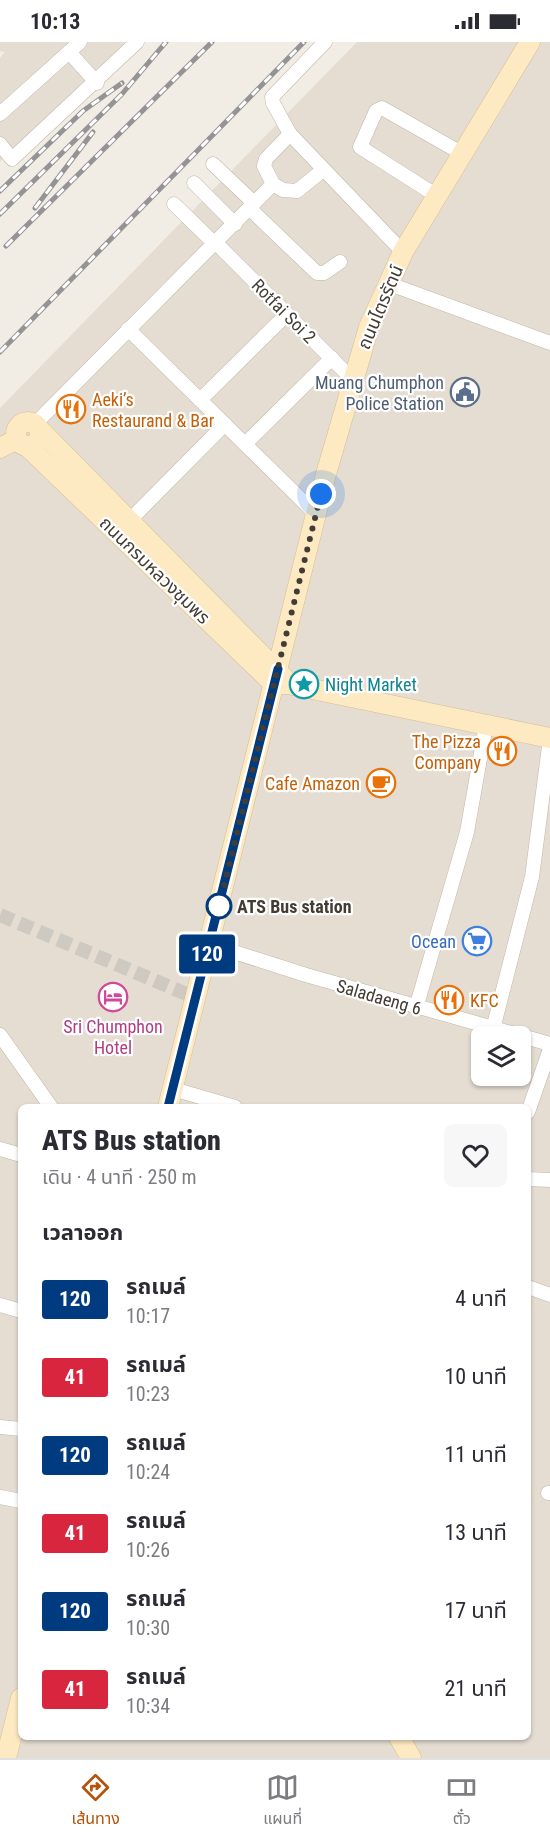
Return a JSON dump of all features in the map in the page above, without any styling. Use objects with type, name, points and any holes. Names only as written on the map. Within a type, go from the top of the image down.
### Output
[{"type":"main road","name":"ถนนไตรรัตน์","points":[[171,1098],[209,944],[280,679],[316,514],[352,378],[387,283],[403,252],[530,42]]},
{"type":"main road","points":[[15,444],[38,442],[37,427]]},
{"type":"main road","name":"ถนนกรมหลวงชุมพร","points":[[37,427],[123,527],[280,679]]},
{"type":"main road","name":"ถนนกรมหลวงชุมพร","points":[[15,444],[123,527]]},
{"type":"main road","points":[[280,679],[550,739]]},
{"type":"main road","points":[[6,1758],[18,1710]]},
{"type":"main road","points":[[401,1740],[411,1758]]},
{"type":"street","points":[[0,114],[80,42]]},
{"type":"street","points":[[0,144],[12,159],[97,83],[137,42]]},
{"type":"street","points":[[325,42],[272,97],[290,134],[403,252]]},
{"type":"street","points":[[69,52],[97,83]]},
{"type":"street","points":[[437,196],[360,147],[376,111],[382,108],[464,154]]},
{"type":"street","points":[[290,134],[266,159],[264,166],[273,184],[283,190],[297,191],[323,170]]},
{"type":"street","points":[[213,164],[317,273],[324,273],[340,262]]},
{"type":"street","points":[[194,183],[235,224]]},
{"type":"street","points":[[37,427],[128,329],[273,184]]},
{"type":"street","name":"Rotfai Soi 2","points":[[174,204],[352,378]]},
{"type":"street","points":[[387,283],[550,342]]},
{"type":"street","points":[[200,400],[287,314]]},
{"type":"street","points":[[128,329],[316,514]]},
{"type":"street","points":[[245,444],[332,358]]},
{"type":"street","points":[[123,527],[225,424]]},
{"type":"street","points":[[416,1008],[467,832],[486,725]]},
{"type":"street","points":[[494,1026],[532,877],[550,739]]},
{"type":"street","name":"Saladaeng 6","points":[[209,944],[482,1026]]},
{"type":"street","points":[[0,1035],[49,1104]]},
{"type":"street","name":"Saladaeng 6","points":[[531,1039],[550,1044]]},
{"type":"street","points":[[531,1104],[550,1049]]},
{"type":"street","points":[[171,1098],[214,1104]]},
{"type":"street","points":[[0,1149],[18,1154]]},
{"type":"street","points":[[531,1179],[550,1180]]},
{"type":"street","points":[[531,1288],[550,1295]]},
{"type":"street","points":[[0,1305],[18,1310]]},
{"type":"street","points":[[0,1427],[18,1429]]},
{"type":"street","points":[[0,1497],[18,1500]]},
{"type":"shaded area","points":[[0,42],[129,42],[0,161],[0,58],[5,52],[0,51]]},
{"type":"shaded area","points":[[357,42],[550,42],[550,1758],[0,1758],[0,408]]},
{"type":"tunnel","points":[[0,915],[196,998]]},
{"type":"railway","points":[[0,214],[122,94],[166,42]]},
{"type":"railway","points":[[6,246],[212,42]]},
{"type":"railway","points":[[0,352],[304,42]]},
{"type":"railway","points":[[0,191],[83,111],[122,83]]},
{"type":"railway","points":[[35,208],[93,132]]},
{"type":"bus line","name":"120","points":[[169,1104],[278,669]]},
{"type":"place","name":"Muang Chumphon Police Station","points":[[465,392]]},
{"type":"place","name":"Aeki’s Restaurand & Bar","points":[[71,409]]},
{"type":"place","name":"Night Market","points":[[304,684]]},
{"type":"place","name":"The Pizza Company","points":[[502,751]]},
{"type":"place","name":"Cafe Amazon","points":[[381,783]]},
{"type":"place","name":"ATS Bus station","points":[[219,906]]},
{"type":"place","name":"Ocean","points":[[477,941]]},
{"type":"place","name":"Sri Chumphon Hotel","points":[[113,997]]},
{"type":"place","name":"KFC","points":[[449,1000]]},
{"type":"route","points":[[219,906],[321,494]]}]
